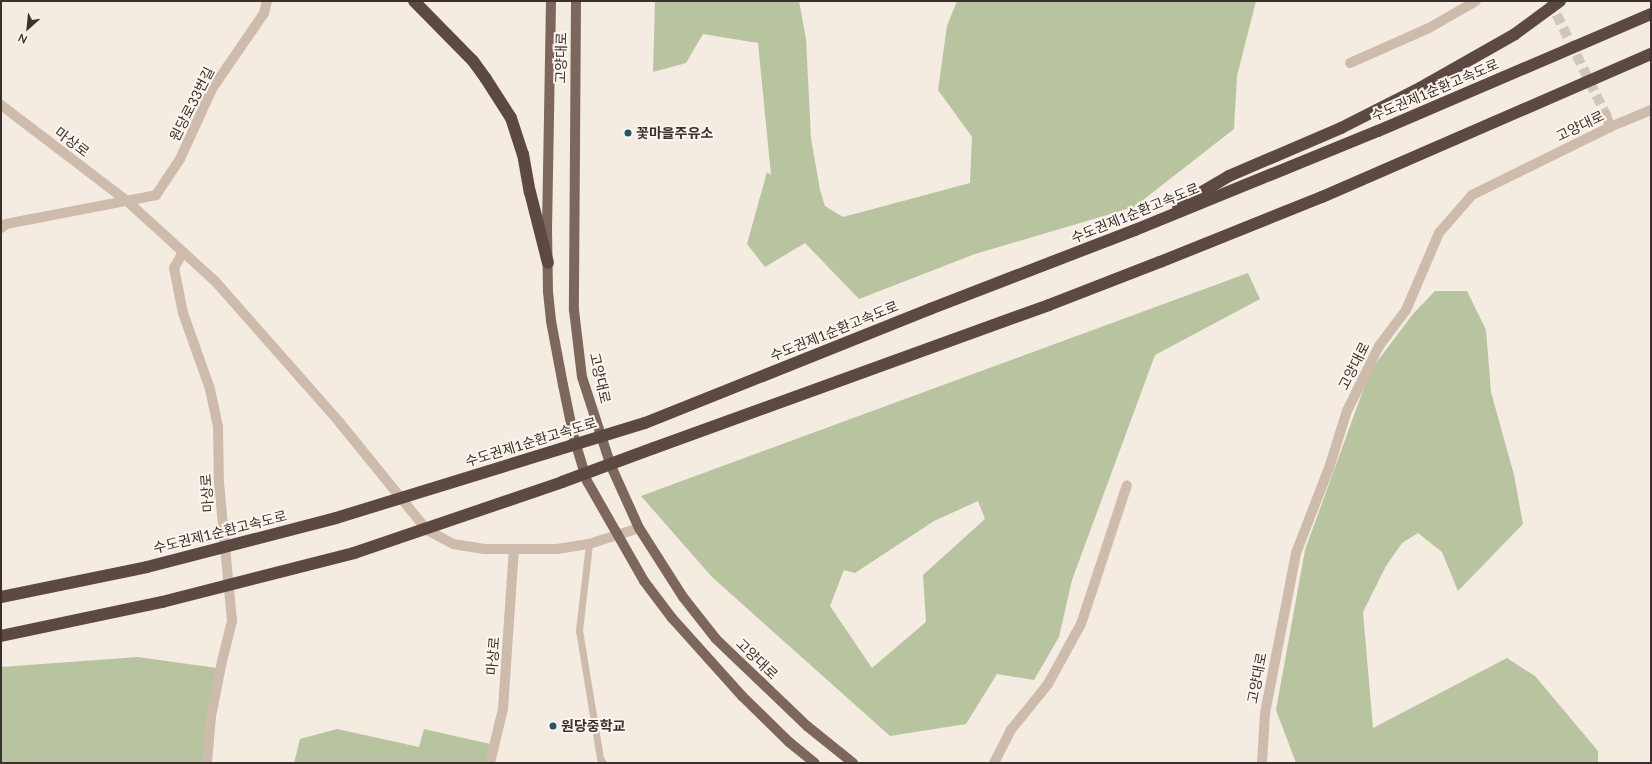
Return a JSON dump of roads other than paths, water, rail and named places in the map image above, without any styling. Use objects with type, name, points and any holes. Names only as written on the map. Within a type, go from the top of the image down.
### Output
[{"type":"highway","points":[[414,1],[428,13],[473,62],[486,79],[510,118],[523,154],[530,192],[548,263]]},
{"type":"highway","points":[[1136,230],[1229,176],[1341,128],[1420,88],[1516,34],[1560,1]]},
{"type":"highway","name":"수도권제1순환고속도로","points":[[1,597],[147,567],[336,518],[644,423],[930,309],[1136,230],[1378,131],[1651,14]]},
{"type":"highway","points":[[1,636],[162,602],[354,553],[510,500],[1049,305],[1160,262],[1322,197],[1651,54]]},
{"type":"main road","name":"고양대로","points":[[551,1],[548,263],[551,321],[574,438],[587,481],[644,581],[672,618],[702,653],[789,742],[815,763]]},
{"type":"main road","name":"고양대로","points":[[576,1],[574,310],[582,377],[611,466],[639,528],[683,597],[716,639],[807,726],[853,763]]},
{"type":"street","name":"원당로33번길","points":[[127,201],[156,194],[160,189],[180,159],[212,89],[264,13],[267,1]]},
{"type":"street","points":[[1350,63],[1429,28],[1476,1]]},
{"type":"street","name":"마상로","points":[[1,105],[127,201],[215,281],[324,406],[427,530],[453,544],[485,548],[557,549],[588,544],[639,528]]},
{"type":"street","name":"고양대로","points":[[1262,763],[1265,713],[1296,553],[1329,468],[1347,410],[1379,346],[1406,310],[1439,233],[1472,195],[1610,127],[1651,110]]},
{"type":"street","points":[[1606,115],[1610,127]]},
{"type":"street","points":[[1,228],[6,224],[127,201]]},
{"type":"street","name":"마상로","points":[[184,252],[174,268],[183,313],[210,389],[218,427],[219,482],[232,621],[211,716],[207,763]]},
{"type":"street","points":[[994,763],[1010,731],[1048,684],[1081,624],[1127,485]]},
{"type":"street","name":"마상로","points":[[490,763],[503,709],[514,548]]},
{"type":"lane","points":[[588,544],[579,630],[600,758],[603,763]]},
{"type":"tunnel","points":[[1550,1],[1606,115]]},
{"type":"place","name":"꽃마을주유소","points":[[628,133]]},
{"type":"place","name":"원당중학교","points":[[553,726]]}]
